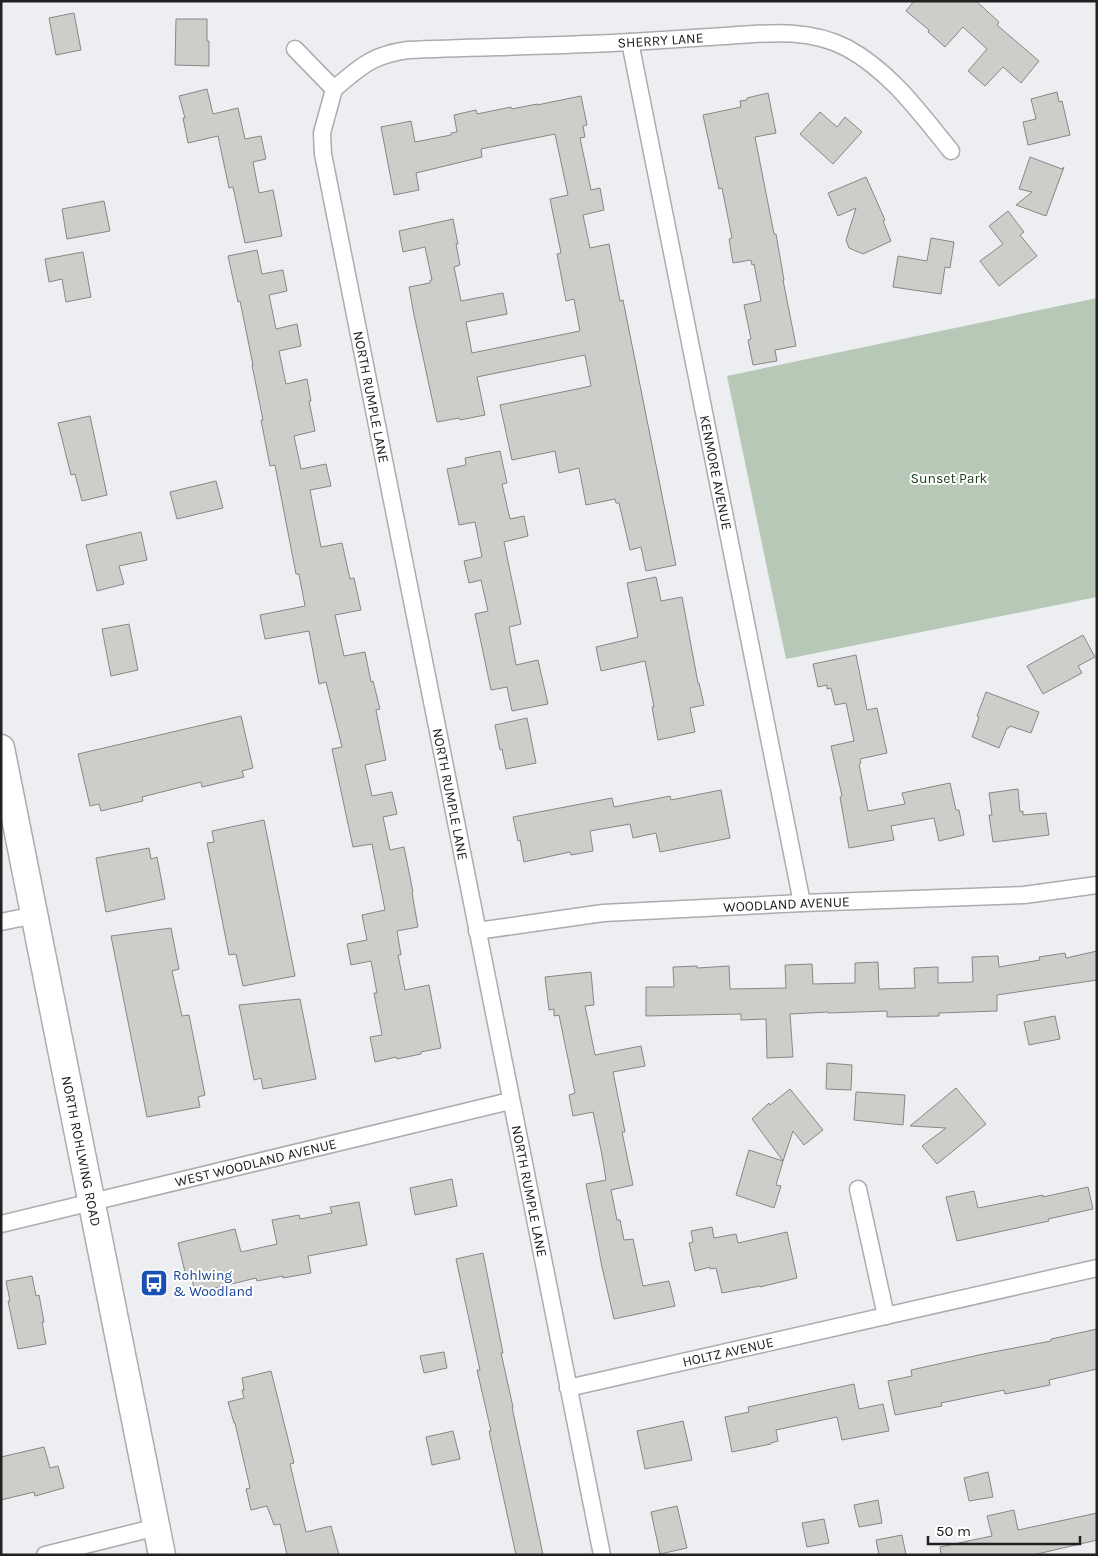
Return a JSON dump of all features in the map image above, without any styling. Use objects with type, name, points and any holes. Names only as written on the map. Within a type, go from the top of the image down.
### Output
[{"type":"main road","name":"NORTH ROHLWING ROAD","points":[[1,748],[162,1555]]},
{"type":"street","name":"SHERRY LANE","points":[[334,88],[361,66],[375,58],[399,52],[630,42],[777,33],[806,34],[824,38],[846,48],[883,72],[951,151]]},
{"type":"street","name":"KENMORE AVENUE","points":[[630,42],[802,903]]},
{"type":"street","points":[[295,49],[334,88]]},
{"type":"street","name":"NORTH RUMPLE LANE","points":[[334,88],[322,133],[323,154],[510,1101],[602,1555]]},
{"type":"street","name":"WOODLAND AVENUE","points":[[477,931],[603,913],[802,903],[1024,896],[1097,885]]},
{"type":"street","points":[[1,922],[35,915]]},
{"type":"street","name":"WEST WOODLAND AVENUE","points":[[1,1224],[510,1101]]},
{"type":"street","points":[[858,1189],[886,1316]]},
{"type":"street","name":"HOLTZ AVENUE","points":[[568,1388],[1097,1268]]},
{"type":"street","points":[[45,1555],[156,1527]]},
{"type":"green space","name":"Sunset Park","points":[[1097,298],[1097,597],[786,659],[727,376]]},
{"type":"building","points":[[914,1],[976,1],[999,22],[997,25],[1039,61],[1021,83],[1003,67],[985,86],[968,71],[987,49],[963,27],[945,47],[928,32],[929,30],[906,11]]},
{"type":"building","points":[[74,13],[81,50],[56,55],[49,18]]},
{"type":"building","points":[[176,19],[207,19],[209,66],[175,65]]},
{"type":"building","points":[[207,89],[213,114],[238,108],[245,139],[261,136],[266,159],[253,162],[259,193],[273,190],[282,236],[245,243],[233,187],[229,188],[218,136],[188,143],[183,118],[185,118],[179,96]]},
{"type":"building","points":[[1057,92],[1059,102],[1062,101],[1070,135],[1028,145],[1023,122],[1036,119],[1031,99]]},
{"type":"building","points":[[768,93],[776,133],[755,137],[774,234],[776,234],[796,346],[775,350],[777,361],[753,365],[748,340],[751,339],[744,305],[761,301],[754,264],[752,265],[751,260],[733,263],[729,239],[732,238],[722,188],[719,189],[703,115],[741,107],[740,101]]},
{"type":"building","points":[[581,96],[587,125],[583,126],[585,137],[580,138],[591,190],[600,188],[604,210],[583,215],[590,248],[609,244],[620,301],[623,300],[676,565],[646,571],[641,547],[630,550],[619,503],[616,503],[615,499],[586,505],[579,468],[559,473],[555,451],[512,460],[500,405],[591,386],[585,355],[477,377],[485,415],[437,422],[414,315],[409,287],[430,283],[430,280],[432,280],[425,247],[403,252],[399,231],[453,219],[460,265],[454,267],[461,301],[503,293],[507,314],[466,322],[472,353],[580,331],[574,299],[566,301],[557,254],[561,253],[550,199],[568,195],[555,134],[481,149],[482,157],[416,173],[419,190],[394,195],[381,127],[411,121],[415,142],[451,135],[451,133],[457,132],[454,115],[476,110],[477,114],[511,107],[512,109]]},
{"type":"building","points":[[820,112],[837,127],[845,117],[862,132],[833,164],[800,134]]},
{"type":"building","points":[[1030,157],[1062,169],[1064,167],[1046,216],[1016,205],[1032,192],[1019,189]]},
{"type":"building","points":[[866,177],[885,220],[883,221],[891,241],[863,254],[849,248],[846,240],[856,208],[838,216],[828,193]]},
{"type":"building","points":[[104,201],[110,231],[67,239],[62,209]]},
{"type":"building","points":[[1008,211],[1024,232],[1020,235],[1037,256],[999,286],[980,261],[1003,244],[989,226]]},
{"type":"building","points":[[931,238],[954,242],[950,268],[945,267],[941,294],[893,287],[898,256],[927,261]]},
{"type":"building","points":[[257,250],[262,274],[283,270],[287,291],[269,295],[276,329],[297,324],[301,346],[279,351],[286,384],[307,379],[315,431],[294,436],[301,469],[326,464],[331,486],[310,490],[321,547],[342,543],[350,579],[354,578],[361,610],[335,615],[344,656],[365,652],[371,682],[373,681],[380,709],[376,710],[386,760],[365,765],[372,796],[392,792],[397,814],[383,817],[390,850],[404,847],[418,927],[397,931],[401,955],[398,955],[405,990],[429,985],[441,1048],[397,1059],[396,1057],[375,1062],[370,1037],[382,1035],[374,993],[377,993],[371,961],[351,965],[347,944],[367,940],[362,915],[385,910],[372,844],[353,847],[332,749],[342,747],[326,682],[319,684],[309,631],[265,639],[260,615],[305,606],[299,574],[296,574],[275,465],[270,466],[253,365],[240,301],[238,302],[228,256]]},
{"type":"building","points":[[83,252],[91,297],[66,302],[62,279],[49,282],[45,259]]},
{"type":"building","points":[[90,416],[107,495],[82,501],[75,474],[71,475],[58,423]]},
{"type":"building","points":[[500,451],[507,483],[502,484],[510,519],[524,516],[528,536],[504,542],[521,624],[509,627],[516,665],[538,660],[548,704],[512,711],[507,687],[491,690],[475,614],[488,611],[481,580],[469,583],[464,561],[482,557],[475,522],[459,525],[447,469],[466,465],[465,458]]},
{"type":"building","points":[[216,481],[223,508],[177,519],[170,492]]},
{"type":"building","points":[[141,532],[147,560],[119,566],[124,584],[97,591],[86,545]]},
{"type":"building","points":[[656,577],[661,601],[682,597],[704,705],[690,708],[695,732],[658,740],[645,661],[601,671],[596,647],[638,637],[627,583]]},
{"type":"building","points":[[129,624],[138,670],[111,676],[102,629]]},
{"type":"building","points":[[1083,635],[1095,657],[1078,666],[1082,673],[1043,694],[1027,666]]},
{"type":"building","points":[[856,655],[867,710],[877,708],[887,753],[860,759],[861,763],[859,764],[868,811],[905,804],[902,793],[950,783],[956,810],[959,810],[964,835],[939,841],[934,818],[891,826],[894,840],[849,848],[840,797],[842,796],[831,746],[854,741],[846,703],[835,705],[831,688],[827,689],[827,685],[818,687],[813,664]]},
{"type":"building","points":[[986,692],[1039,712],[1031,733],[1010,726],[1007,728],[999,748],[972,737]]},
{"type":"building","points":[[241,716],[253,768],[242,771],[244,777],[202,787],[201,782],[142,797],[143,801],[101,811],[99,804],[90,806],[78,754]]},
{"type":"building","points":[[527,718],[536,763],[506,769],[495,725]]},
{"type":"building","points":[[1018,789],[1020,812],[1023,811],[1023,815],[1046,813],[1049,835],[993,842],[989,815],[992,815],[989,793]]},
{"type":"building","points":[[721,790],[730,838],[660,852],[656,833],[633,838],[630,824],[590,831],[593,851],[571,855],[570,852],[524,862],[513,817],[612,798],[614,807],[670,796],[671,800]]},
{"type":"building","points":[[264,820],[295,976],[243,986],[236,954],[229,955],[207,843],[214,842],[212,831]]},
{"type":"building","points":[[149,848],[151,859],[157,857],[165,899],[106,912],[96,858]]},
{"type":"building","points":[[171,928],[179,969],[172,971],[182,1016],[189,1015],[205,1095],[198,1097],[200,1107],[147,1117],[111,936]]},
{"type":"building","points":[[1097,951],[1097,980],[997,995],[997,1011],[939,1013],[939,1016],[887,1017],[887,1011],[790,1014],[793,1057],[767,1058],[766,1019],[741,1020],[741,1014],[646,1016],[646,987],[674,987],[673,967],[729,966],[730,989],[786,988],[785,965],[812,964],[813,984],[855,983],[855,963],[878,962],[879,989],[915,988],[914,968],[938,967],[938,983],[973,982],[972,957],[998,956],[999,967],[1040,960],[1039,957],[1065,953],[1066,958]]},
{"type":"building","points":[[591,972],[594,1005],[585,1006],[595,1055],[641,1046],[645,1066],[613,1072],[625,1132],[622,1132],[633,1185],[611,1190],[617,1220],[620,1220],[624,1240],[633,1239],[643,1286],[669,1281],[675,1306],[614,1319],[586,1184],[606,1180],[602,1155],[593,1112],[573,1116],[569,1095],[575,1093],[559,1015],[554,1016],[554,1009],[549,1010],[545,977]]},
{"type":"building","points":[[300,999],[316,1079],[263,1089],[261,1078],[254,1080],[239,1005]]},
{"type":"building","points":[[1055,1016],[1060,1039],[1029,1045],[1024,1022]]},
{"type":"building","points":[[827,1063],[852,1065],[851,1090],[826,1089]]},
{"type":"building","points":[[956,1088],[986,1124],[937,1164],[922,1146],[946,1128],[910,1126]]},
{"type":"building","points":[[790,1089],[823,1130],[804,1145],[793,1131],[783,1161],[752,1119],[769,1103],[770,1105]]},
{"type":"building","points":[[856,1092],[905,1095],[903,1125],[854,1120]]},
{"type":"building","points":[[749,1150],[783,1161],[776,1185],[781,1186],[774,1208],[736,1195]]},
{"type":"building","points":[[452,1179],[457,1206],[415,1215],[410,1188]]},
{"type":"building","points":[[1088,1187],[1093,1209],[1048,1219],[1049,1221],[957,1241],[946,1197],[974,1191],[978,1208]]},
{"type":"building","points":[[359,1202],[367,1245],[308,1256],[311,1273],[257,1281],[256,1278],[195,1293],[191,1275],[186,1276],[178,1243],[235,1229],[241,1252],[277,1244],[272,1220],[299,1215],[300,1219],[332,1213],[330,1207]]},
{"type":"building","points":[[712,1227],[714,1238],[736,1234],[738,1243],[787,1232],[797,1278],[760,1287],[722,1293],[716,1268],[710,1269],[710,1267],[695,1271],[689,1243],[693,1242],[691,1231]]},
{"type":"building","points":[[483,1253],[503,1353],[501,1353],[543,1555],[516,1555],[489,1431],[491,1431],[477,1370],[480,1370],[456,1259]]},
{"type":"building","points":[[32,1276],[36,1296],[39,1295],[46,1344],[18,1349],[8,1301],[10,1301],[6,1281]]},
{"type":"building","points":[[1097,1329],[1097,1369],[1049,1380],[1050,1385],[1005,1394],[1004,1390],[941,1403],[942,1406],[895,1415],[888,1381],[912,1376],[911,1370],[1051,1341],[1051,1339]]},
{"type":"building","points":[[444,1352],[447,1368],[424,1373],[420,1356]]},
{"type":"building","points":[[271,1371],[294,1463],[290,1464],[306,1532],[331,1526],[339,1555],[287,1555],[280,1524],[274,1525],[267,1506],[251,1510],[246,1489],[250,1488],[235,1423],[228,1402],[244,1398],[242,1378]]},
{"type":"building","points":[[854,1384],[859,1409],[883,1404],[889,1431],[842,1440],[837,1417],[776,1430],[778,1441],[732,1452],[725,1417],[749,1412],[748,1407]]},
{"type":"building","points":[[683,1421],[692,1460],[645,1469],[637,1431]]},
{"type":"building","points":[[453,1431],[460,1459],[432,1465],[426,1437]]},
{"type":"building","points":[[44,1447],[50,1468],[58,1466],[64,1488],[35,1496],[34,1492],[1,1500],[1,1457]]},
{"type":"building","points":[[988,1472],[993,1497],[969,1501],[964,1478]]},
{"type":"building","points":[[878,1500],[882,1523],[859,1527],[854,1505]]},
{"type":"building","points":[[677,1506],[687,1548],[660,1554],[651,1512]]},
{"type":"building","points":[[1014,1510],[1018,1530],[1097,1513],[1097,1540],[1033,1555],[941,1555],[940,1547],[992,1536],[987,1516]]},
{"type":"building","points":[[824,1519],[829,1543],[807,1547],[802,1523]]},
{"type":"building","points":[[902,1535],[906,1555],[879,1555],[876,1540]]},
{"type":"place","name":"Rohlwing & Woodland","points":[[154,1283]]}]
